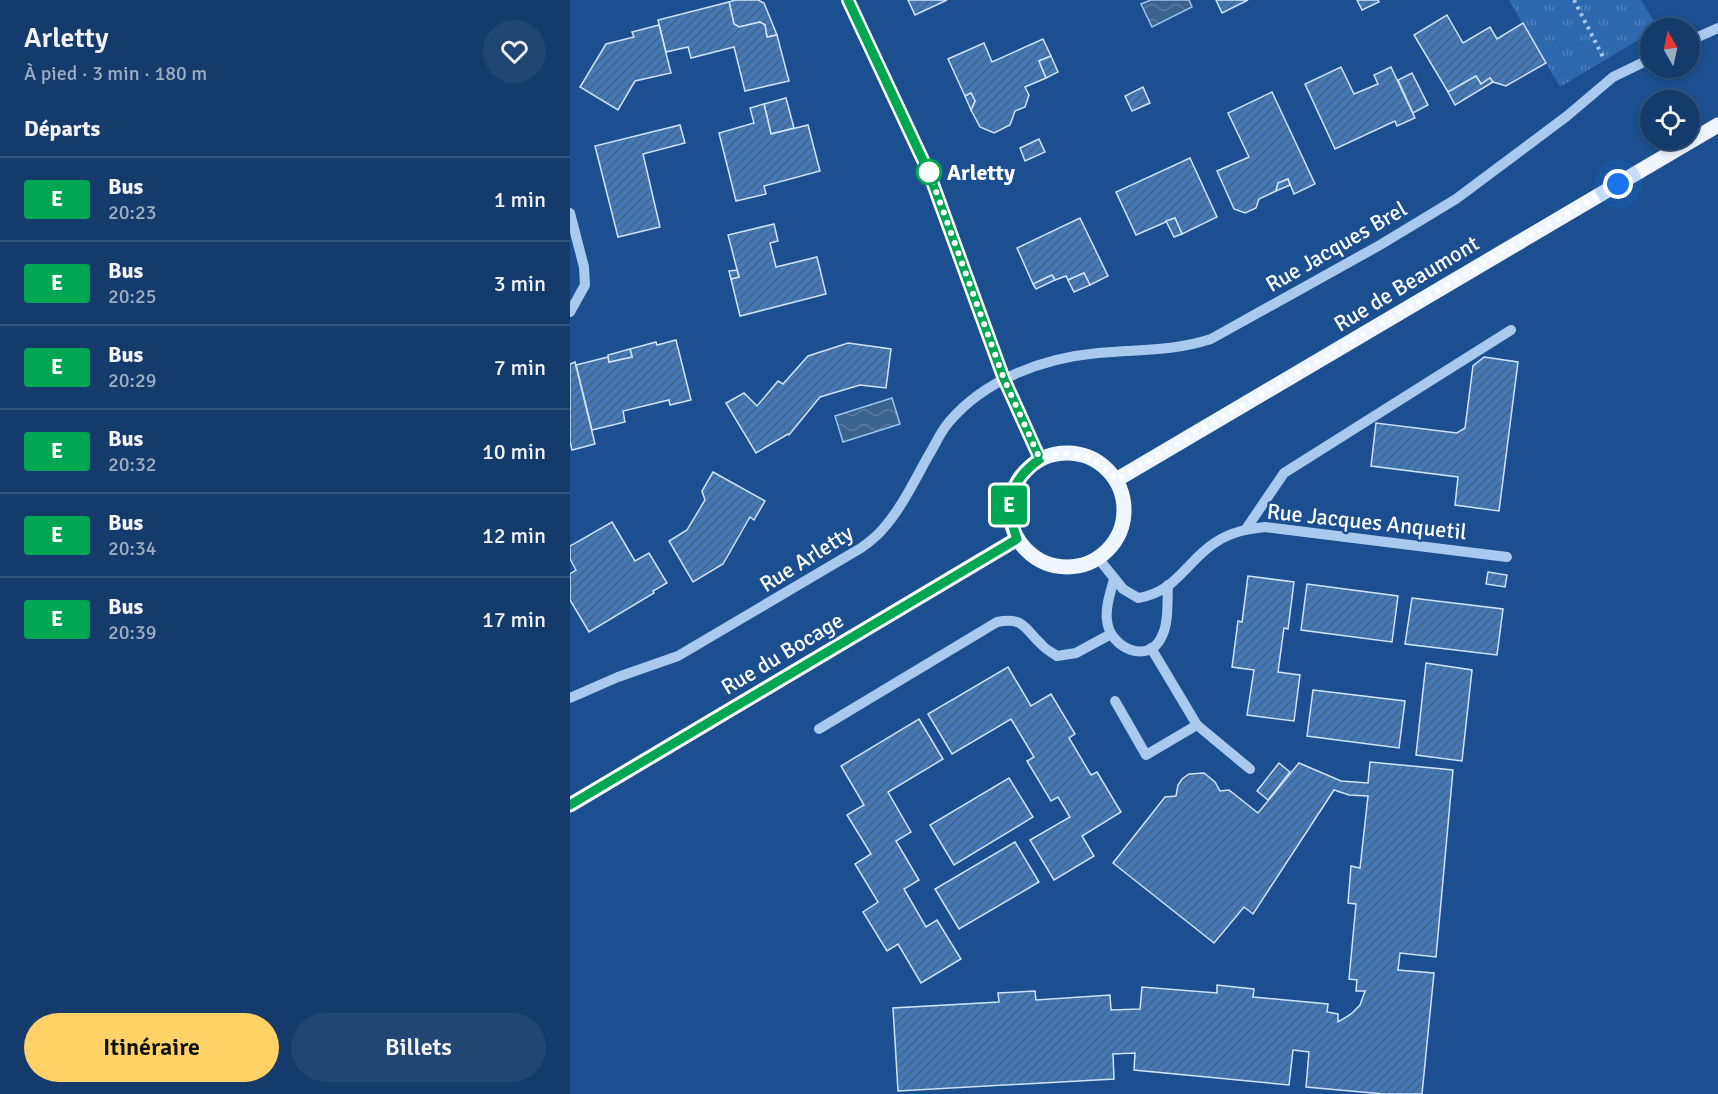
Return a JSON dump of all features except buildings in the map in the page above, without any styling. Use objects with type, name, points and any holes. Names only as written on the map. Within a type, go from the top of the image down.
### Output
[{"type":"main road","name":"Rue de Beaumont","points":[[1116,480],[1718,125]]},
{"type":"main road","points":[[1056,453],[1074,453],[1090,457],[1105,467],[1116,480],[1123,496],[1124,513],[1116,538],[1098,558],[1081,565],[1063,567],[1045,563],[1029,553],[1017,539],[1010,521],[1009,503],[1014,485],[1025,470],[1040,459],[1056,453]]},
{"type":"main road","name":"Rue du Bocage","points":[[570,805],[1017,539]]},
{"type":"street","points":[[848,0],[929,173],[1004,379],[1040,459]]},
{"type":"street","points":[[1700,36],[1718,28]]},
{"type":"street","name":"Rue Jacques Brel","points":[[1004,379],[1029,367],[1062,359],[1097,353],[1168,350],[1211,339],[1456,199],[1567,116],[1613,77],[1640,64]]},
{"type":"street","points":[[570,213],[584,267],[585,285],[570,312]]},
{"type":"street","points":[[1246,529],[1284,473],[1511,330]]},
{"type":"street","name":"Rue Arletty","points":[[570,698],[618,677],[678,656],[861,548],[881,532],[896,512],[947,424],[961,409],[1004,379]]},
{"type":"street","name":"Rue Jacques Anquetil","points":[[1114,579],[1123,589],[1138,598],[1157,593],[1215,542],[1246,529],[1265,527],[1507,557]]},
{"type":"street","points":[[1098,558],[1114,579],[1107,619],[1110,634],[1118,644],[1132,651],[1150,648],[1163,635],[1168,585]]},
{"type":"street","points":[[819,729],[997,621],[1010,620],[1023,624],[1041,645],[1057,656],[1076,653],[1110,634]]},
{"type":"street","points":[[1150,648],[1197,725],[1250,769]]},
{"type":"street","points":[[1115,701],[1146,755],[1197,725]]},
{"type":"path","points":[[1574,0],[1613,77]]},
{"type":"green space","points":[[1509,0],[1641,0],[1652,18],[1640,18],[1640,39],[1560,87]]},
{"type":"water","points":[[1151,0],[1189,0],[1192,7],[1152,27],[1141,4]]},
{"type":"water","points":[[892,398],[900,424],[843,442],[835,416]]},
{"type":"bus line","name":"E","points":[[570,805],[1017,539],[1010,521],[1009,503],[1014,485],[1025,470],[1040,459],[1004,379],[929,173],[848,0]]},
{"type":"place","name":"Arletty","points":[[929,172]]},
{"type":"route","points":[[929,172],[1004,379],[1040,459],[1056,453],[1074,453],[1090,457],[1105,467],[1116,480],[1618,184]]}]
